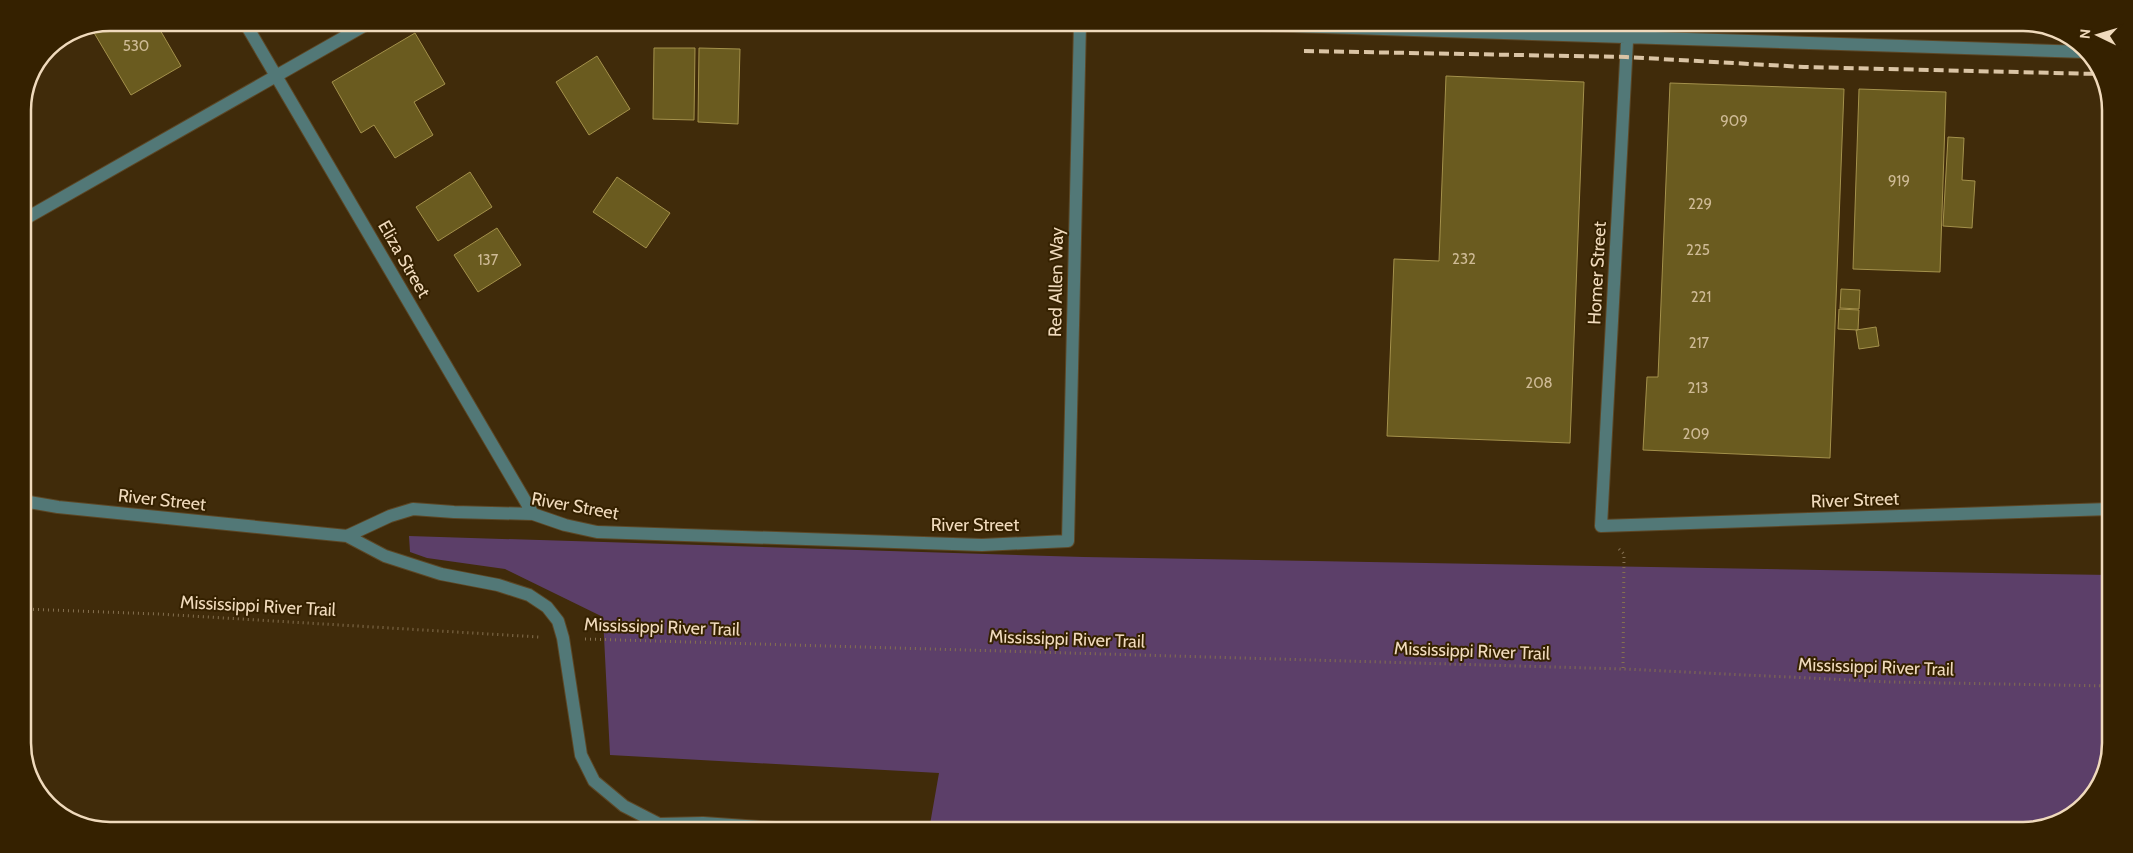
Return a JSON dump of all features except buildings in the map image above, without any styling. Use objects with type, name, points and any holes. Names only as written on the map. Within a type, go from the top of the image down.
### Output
[{"type":"street","name":"Eliza Street","points":[[250,31],[533,514]]},
{"type":"street","points":[[31,215],[354,31]]},
{"type":"street","name":"Red Allen Way","points":[[1068,541],[1080,31]]},
{"type":"street","name":"Homer Street","points":[[1601,526],[1628,31]]},
{"type":"street","points":[[1668,31],[2073,51]]},
{"type":"street","name":"River Street","points":[[31,502],[58,507],[347,536],[390,516],[413,508],[454,512],[533,514],[565,526],[597,532],[982,545],[1068,541]]},
{"type":"street","name":"River Street","points":[[1601,526],[2102,510]]},
{"type":"street","points":[[347,536],[385,556],[440,574],[498,585],[530,595],[547,606],[558,621],[563,638],[581,755],[594,781],[624,806],[655,822]]},
{"type":"path","points":[[1601,526],[1624,554],[1623,669]]},
{"type":"path","name":"Mississippi River Trail","points":[[31,609],[158,614],[563,638],[1623,669],[1891,682],[2102,686]]},
{"type":"shaded area","points":[[409,536],[1084,557],[2102,575],[2102,743],[2098,768],[2079,799],[2058,814],[2048,818],[2023,822],[930,822],[939,773],[610,755],[603,617],[505,569],[427,558],[410,552]]},
{"type":"railway","points":[[1304,51],[1626,57],[1804,67],[2092,74]]}]
